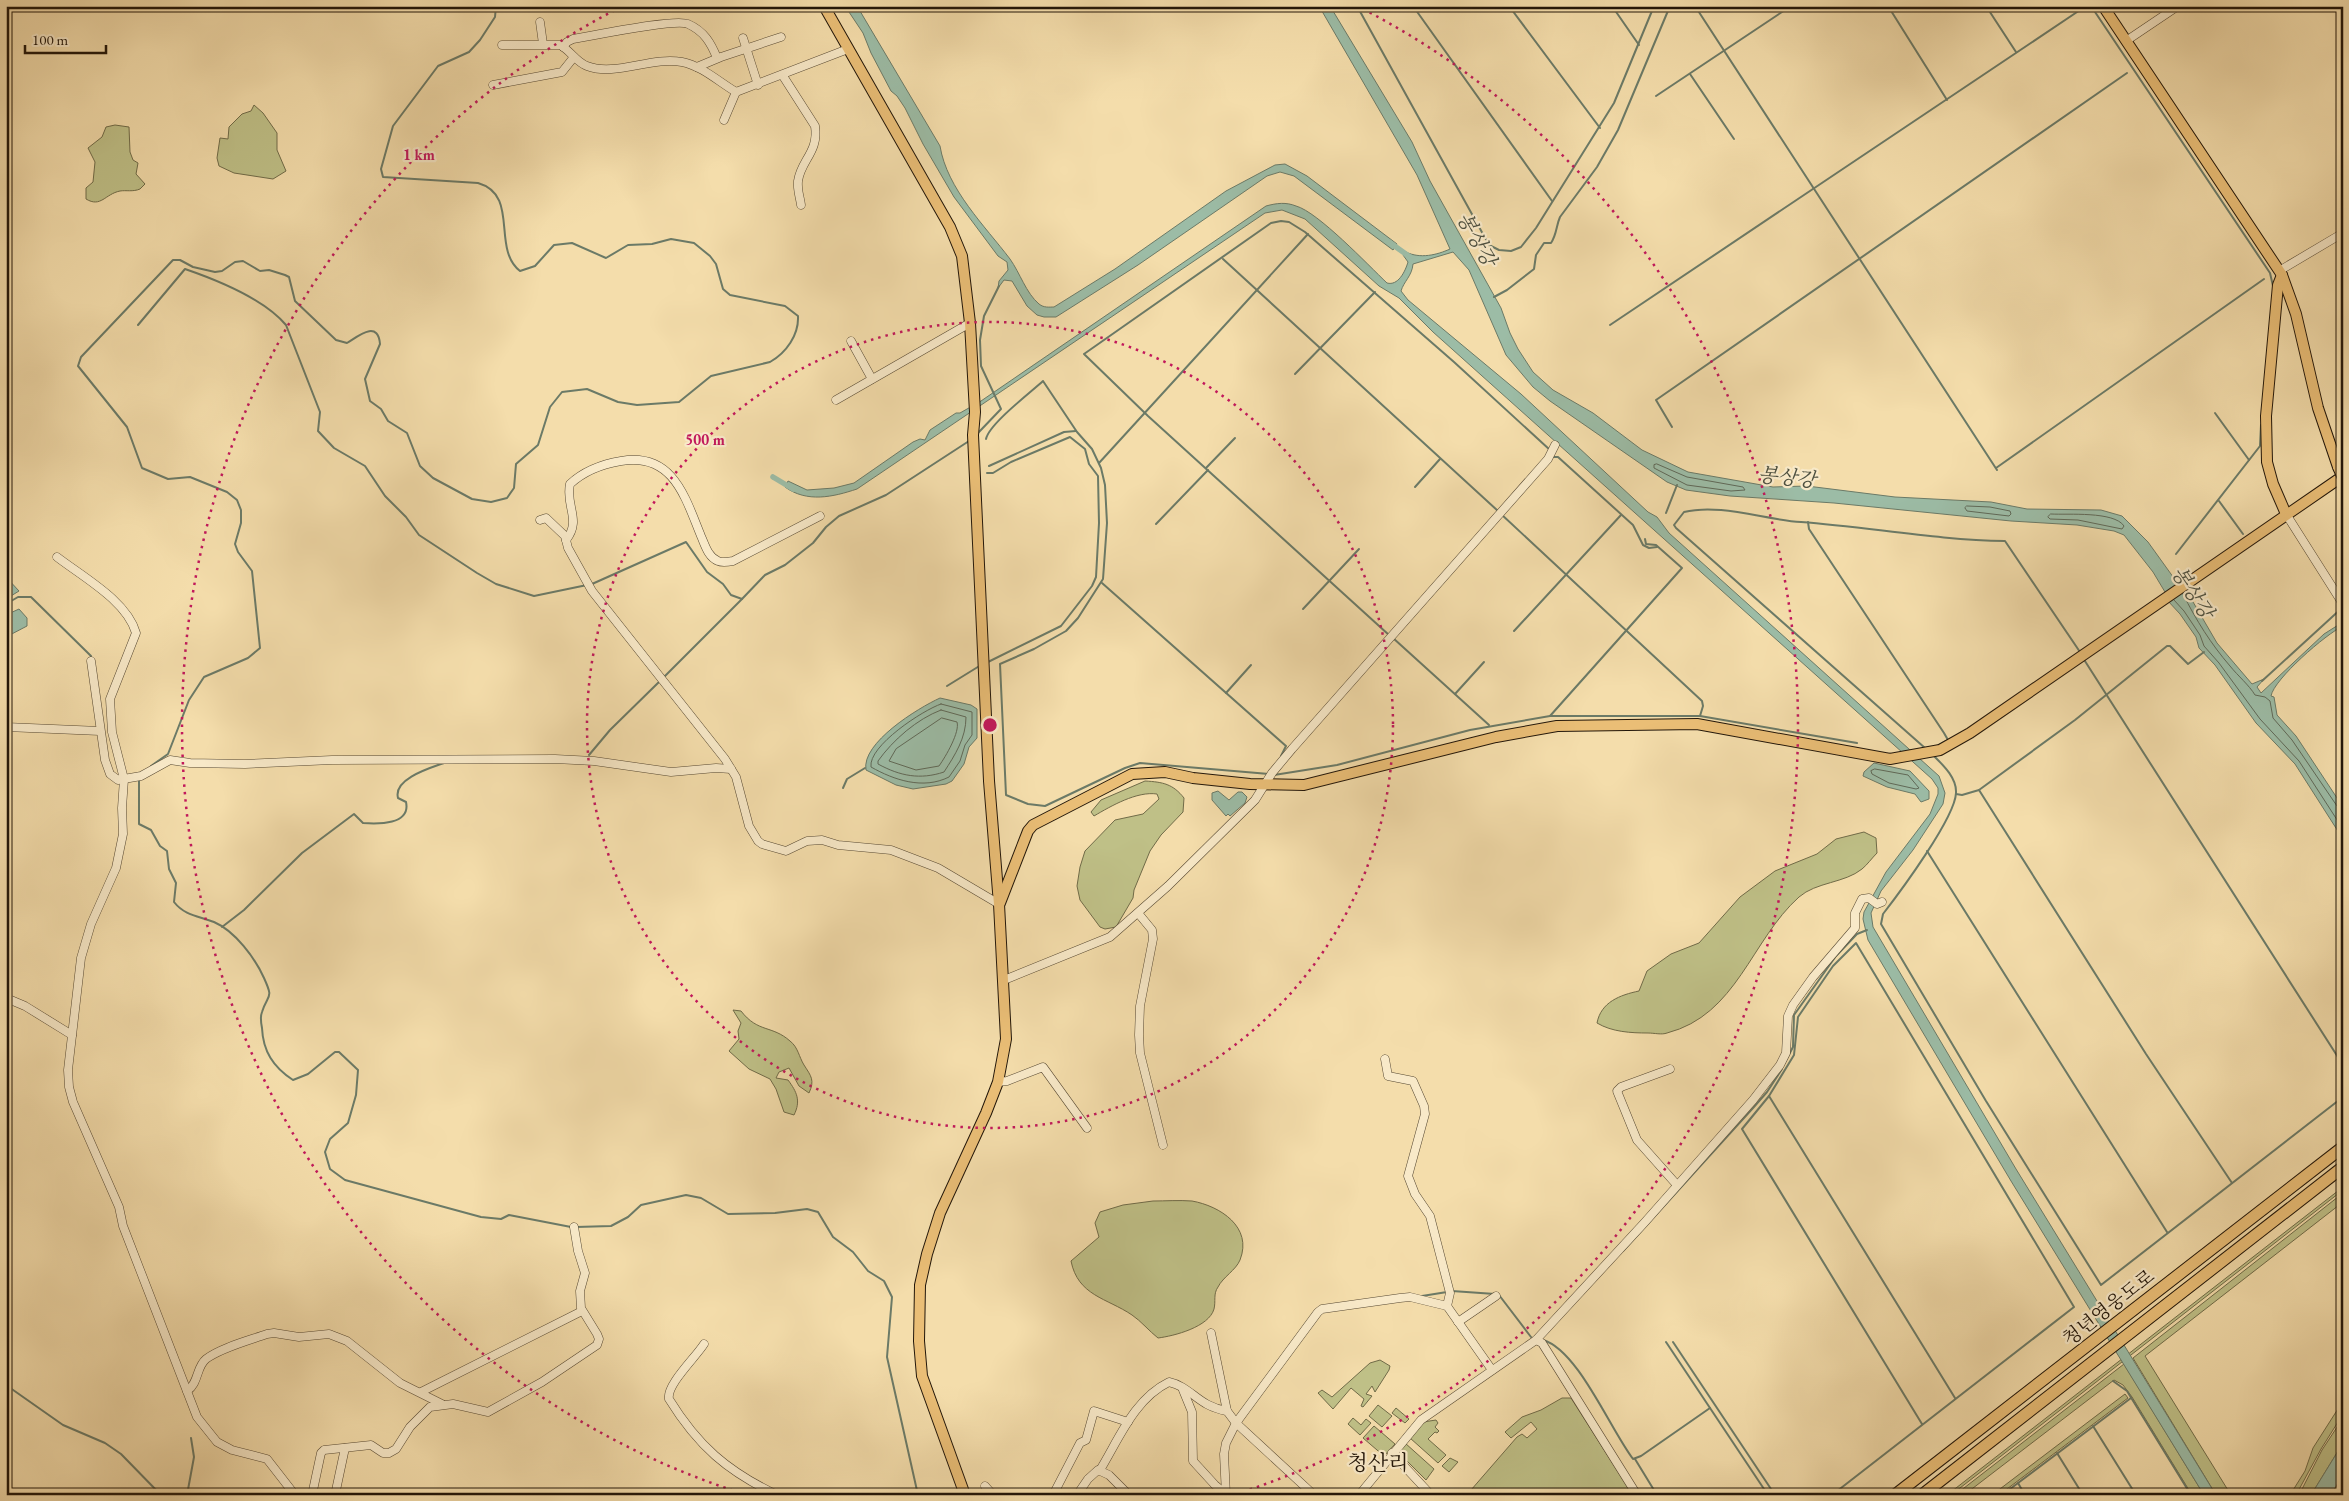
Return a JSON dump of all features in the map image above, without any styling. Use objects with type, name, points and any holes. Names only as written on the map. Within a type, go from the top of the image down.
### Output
[{"type":"highway","name":"청년영웅도로","points":[[1895,1495],[2343,1147]]},
{"type":"highway","name":"청년영웅도로","points":[[1922,1495],[2343,1167]]},
{"type":"main road","points":[[824,6],[950,227],[962,256],[970,323],[975,408],[973,438],[989,781],[999,904],[1006,1039],[998,1082],[940,1213],[923,1267],[920,1285],[919,1342],[920,1371],[965,1495]]},
{"type":"main road","points":[[999,904],[1026,837],[1033,825],[1132,774],[1165,772],[1193,778],[1269,778],[1304,785],[1496,737],[1577,725],[1697,724],[1890,759],[1921,755],[1940,750],[1970,733],[2291,511],[2341,474],[2318,408],[2296,314],[2280,273],[2103,6]]},
{"type":"main road","points":[[2280,273],[2266,416],[2267,462],[2273,484],[2291,511]]},
{"type":"street","points":[[2126,41],[2178,6]]},
{"type":"street","points":[[540,22],[543,44]]},
{"type":"street","points":[[563,47],[573,38],[683,22],[703,34],[710,41],[717,58]]},
{"type":"street","points":[[697,67],[717,58],[781,37]]},
{"type":"street","points":[[743,38],[758,85]]},
{"type":"street","points":[[502,45],[543,44],[563,47],[588,67],[597,68],[672,61],[697,67],[736,92]]},
{"type":"street","points":[[724,120],[736,92],[782,76],[848,49]]},
{"type":"street","points":[[493,85],[562,72],[574,57]]},
{"type":"street","points":[[782,76],[815,126],[816,132],[817,140],[798,180],[802,205]]},
{"type":"street","points":[[2280,273],[2343,233]]},
{"type":"street","points":[[836,400],[970,323]]},
{"type":"street","points":[[851,341],[872,379]]},
{"type":"street","points":[[1004,980],[1110,937],[1168,886],[1255,800],[1269,778],[1548,459],[1554,445]]},
{"type":"street","points":[[566,540],[572,532],[574,522],[570,506],[570,484],[605,463],[629,460],[651,461],[661,466],[675,479],[707,550],[716,560],[721,562],[733,561],[820,516]]},
{"type":"street","points":[[2291,511],[2343,604]]},
{"type":"street","points":[[540,520],[546,518],[565,536],[592,591],[726,759],[736,777],[750,826],[762,844],[786,851],[812,839],[891,850],[938,868],[999,904]]},
{"type":"street","points":[[57,557],[112,597],[133,622],[136,633],[110,699],[112,732],[124,779],[123,834],[120,855],[86,939],[72,1035],[68,1070],[69,1087],[73,1102],[119,1207],[124,1226],[197,1417],[208,1434],[217,1442],[232,1450],[267,1459],[295,1495]]},
{"type":"street","points":[[91,661],[100,732],[110,774],[118,780],[142,775],[170,760],[190,763],[245,764],[332,760],[555,759],[594,761],[671,772],[716,768],[731,769]]},
{"type":"street","points":[[6,727],[100,732]]},
{"type":"street","points":[[1359,1495],[1421,1420],[1536,1340],[1754,1100],[1780,1065],[1788,1045],[1788,1016],[1793,1005],[1812,977],[1855,928],[1856,913],[1862,899],[1870,898],[1880,903]]},
{"type":"street","points":[[1138,913],[1152,930],[1153,939],[1140,1006],[1140,1053],[1163,1145]]},
{"type":"street","points":[[6,998],[25,1006],[72,1035]]},
{"type":"street","points":[[1385,1058],[1388,1076],[1413,1081],[1424,1106],[1424,1122],[1408,1176],[1415,1194],[1430,1216],[1450,1293],[1447,1306]]},
{"type":"street","points":[[998,1082],[1007,1081],[1043,1067],[1087,1128]]},
{"type":"street","points":[[1670,1069],[1621,1087],[1617,1092],[1637,1140],[1677,1185]]},
{"type":"street","points":[[187,1392],[196,1381],[205,1359],[274,1333],[299,1337],[329,1334],[347,1341],[390,1376],[442,1404],[488,1412],[514,1400],[581,1358],[597,1345],[599,1339],[582,1311],[579,1298],[585,1273],[578,1251],[574,1227]]},
{"type":"street","points":[[1458,1322],[1496,1296]]},
{"type":"street","points":[[1226,1494],[1224,1454],[1226,1443],[1236,1422],[1307,1324],[1322,1308],[1410,1298],[1447,1306],[1492,1370]]},
{"type":"street","points":[[421,1392],[582,1311]]},
{"type":"street","points":[[1211,1333],[1227,1411],[1236,1422],[1314,1495]]},
{"type":"street","points":[[1536,1340],[1542,1343],[1637,1495]]},
{"type":"street","points":[[704,1344],[668,1392],[669,1399],[697,1440],[720,1462],[777,1495]]},
{"type":"street","points":[[1077,1495],[1088,1479],[1100,1470],[1142,1402],[1164,1384],[1169,1382],[1183,1388],[1212,1408],[1227,1411]]},
{"type":"street","points":[[1183,1388],[1192,1412],[1194,1461],[1215,1485],[1226,1494]]},
{"type":"street","points":[[312,1495],[321,1453],[324,1450],[371,1445],[382,1453],[389,1453],[396,1449],[404,1435],[423,1412],[430,1407],[442,1404]]},
{"type":"street","points":[[1053,1495],[1080,1443],[1086,1440],[1094,1411],[1128,1422]]},
{"type":"street","points":[[335,1495],[345,1448]]},
{"type":"street","points":[[1392,1454],[1430,1495]]},
{"type":"street","points":[[1100,1470],[1119,1483],[1129,1495]]},
{"type":"street","points":[[985,1486],[993,1495]]},
{"type":"green space","points":[[254,105],[263,113],[277,133],[277,150],[286,171],[273,179],[234,173],[219,166],[217,158],[220,138],[228,139],[229,127],[242,114],[251,111]]},
{"type":"green space","points":[[115,125],[129,127],[130,152],[133,160],[138,163],[136,174],[145,184],[137,190],[120,191],[99,201],[91,201],[86,199],[86,188],[93,182],[95,162],[88,148],[102,137],[106,127]]},
{"type":"green space","points":[[1145,781],[1162,783],[1176,790],[1184,798],[1183,812],[1161,835],[1150,851],[1134,890],[1133,898],[1116,927],[1105,929],[1100,927],[1080,900],[1077,886],[1085,851],[1115,820],[1143,814],[1159,799],[1157,794],[1141,795],[1124,800],[1094,816],[1091,812],[1101,800]]},
{"type":"green space","points":[[1864,832],[1876,838],[1877,853],[1855,874],[1814,888],[1799,897],[1782,914],[1727,993],[1710,1010],[1691,1024],[1663,1034],[1622,1031],[1597,1023],[1599,1016],[1607,1005],[1618,997],[1639,991],[1647,971],[1671,954],[1699,943],[1740,897],[1775,871],[1817,854],[1836,839]]},
{"type":"green space","points":[[733,1010],[741,1011],[753,1023],[783,1036],[793,1043],[797,1049],[811,1078],[812,1085],[809,1093],[799,1086],[789,1068],[779,1072],[776,1078],[788,1080],[794,1089],[798,1101],[794,1115],[784,1112],[776,1089],[770,1079],[749,1069],[729,1051],[739,1039],[738,1031],[741,1023]]},
{"type":"green space","points":[[2343,1187],[2343,1190],[1951,1495],[1947,1495]]},
{"type":"green space","points":[[2343,1193],[2343,1202],[2145,1356],[2231,1495],[2216,1495],[2133,1358]]},
{"type":"green space","points":[[1153,1201],[1192,1201],[1223,1213],[1238,1228],[1243,1248],[1238,1264],[1216,1290],[1214,1309],[1211,1315],[1190,1330],[1158,1338],[1132,1315],[1087,1289],[1080,1282],[1071,1261],[1099,1237],[1095,1223],[1100,1212],[1123,1205]]},
{"type":"green space","points":[[1380,1360],[1390,1366],[1389,1370],[1375,1392],[1372,1386],[1366,1394],[1372,1396],[1363,1407],[1361,1406],[1364,1399],[1351,1388],[1333,1409],[1318,1393],[1322,1390],[1332,1397],[1370,1363]]},
{"type":"green space","points":[[2124,1364],[2204,1495],[2192,1495],[2132,1397],[2123,1385],[2114,1380],[1964,1495],[1955,1495]]},
{"type":"green space","points":[[2125,1394],[2128,1398],[1999,1495],[1992,1495]]},
{"type":"green space","points":[[1562,1398],[1571,1398],[1633,1495],[1476,1495],[1471,1490],[1517,1437],[1522,1434],[1527,1438],[1537,1429],[1531,1422],[1511,1438],[1505,1432],[1522,1417],[1541,1410]]},
{"type":"green space","points":[[2343,1401],[2343,1414],[2296,1495],[2290,1495],[2305,1471],[2313,1448]]},
{"type":"green space","points":[[1378,1405],[1392,1416],[1382,1427],[1369,1416]]},
{"type":"green space","points":[[1396,1408],[1409,1419],[1405,1423],[1392,1413]]},
{"type":"green space","points":[[1353,1418],[1361,1425],[1366,1419],[1371,1423],[1360,1435],[1348,1424]]},
{"type":"green space","points":[[2343,1418],[2343,1443],[2311,1495],[2299,1495],[2322,1450]]},
{"type":"green space","points":[[1436,1420],[1438,1423],[1435,1427],[1439,1431],[1435,1432],[1428,1439],[1446,1455],[1438,1463],[1410,1438],[1423,1422]]},
{"type":"green space","points":[[1374,1426],[1395,1444],[1384,1456],[1363,1438]]},
{"type":"green space","points":[[1405,1443],[1434,1469],[1426,1480],[1400,1454]]},
{"type":"green space","points":[[1450,1458],[1458,1462],[1449,1472],[1442,1466]]},
{"type":"green space","points":[[2343,1474],[2343,1495],[2331,1495]]},
{"type":"water","points":[[845,6],[857,6],[940,146],[950,177],[959,192],[1010,259],[1030,294],[1043,306],[1054,307],[1115,269],[1226,191],[1275,165],[1285,164],[1307,176],[1397,244],[1393,250],[1294,176],[1280,172],[1267,176],[1138,265],[1056,317],[1037,315],[1027,306],[1012,281],[1004,280],[998,288],[999,281],[1008,270],[1007,262],[998,256],[954,197],[923,144],[905,108],[891,91],[863,33]]},
{"type":"water","points":[[1319,6],[1330,6],[1412,142],[1430,181],[1501,308],[1518,349],[1533,372],[1553,390],[1593,413],[1642,450],[1688,472],[1773,487],[1807,486],[1895,497],[1991,502],[2027,509],[2101,510],[2122,516],[2148,542],[2176,581],[2186,590],[2217,643],[2252,684],[2264,679],[2257,687],[2261,693],[2324,634],[2343,622],[2343,626],[2314,647],[2291,668],[2274,688],[2271,696],[2274,697],[2277,715],[2296,736],[2343,807],[2343,839],[2295,764],[2256,723],[2215,665],[2199,648],[2196,637],[2168,601],[2153,572],[2124,535],[2114,531],[2077,525],[2011,521],[1834,503],[1730,496],[1686,490],[1667,482],[1550,401],[1533,387],[1506,355],[1469,270],[1453,252],[1413,264],[1401,291],[1408,300],[1521,394],[1648,512],[1657,517],[1669,533],[1939,776],[1945,793],[1943,804],[1913,850],[1881,891],[1871,913],[1873,927],[2016,1169],[2216,1495],[2204,1495],[2011,1181],[1868,940],[1863,919],[1864,912],[1886,872],[1930,814],[1938,794],[1938,788],[1932,779],[1433,332],[1399,298],[1379,286],[1305,219],[1282,210],[1265,213],[857,489],[829,496],[811,497],[793,492],[785,487],[788,481],[807,490],[834,488],[854,483],[913,442],[920,439],[925,440],[930,430],[956,413],[960,413],[981,401],[1266,206],[1285,203],[1305,210],[1356,252],[1387,283],[1398,280],[1403,274],[1408,262],[1403,255],[1406,252],[1428,255],[1450,249],[1417,175]]},
{"type":"water","points":[[6,577],[19,591],[6,599]]},
{"type":"water","points":[[19,609],[27,618],[27,626],[6,637],[6,615]]},
{"type":"water","points":[[940,698],[971,705],[977,709],[977,738],[969,747],[964,764],[952,781],[946,784],[913,789],[896,785],[866,770],[867,760],[872,749],[881,738],[906,718]]},
{"type":"water","points":[[1874,763],[1910,771],[1929,791],[1929,799],[1921,802],[1915,794],[1887,787],[1863,776],[1864,772]]},
{"type":"water","points":[[1218,791],[1229,800],[1238,792],[1242,792],[1247,797],[1245,803],[1230,816],[1228,814],[1226,816],[1212,800],[1212,793]]},
{"type":"water","points":[[2343,1443],[2343,1474],[2331,1495],[2311,1495]]},
{"type":"waterway","points":[[151,766],[168,754],[189,700],[204,677],[248,658],[260,648],[252,571],[238,552],[235,544],[241,523],[241,510],[237,500],[227,492],[190,477],[168,479],[142,468],[127,427],[78,366],[81,357],[173,260],[180,260],[193,267],[215,272],[222,271],[235,262],[243,261],[260,271],[269,270],[285,275],[289,277],[295,301],[336,340],[347,343],[366,332],[375,332],[380,344],[365,379],[370,401],[381,409],[388,421],[407,433],[420,466],[433,478],[472,499],[491,502],[507,498],[514,488],[516,464],[538,445],[550,407],[562,392],[587,389],[618,402],[637,405],[679,402],[711,376],[770,362],[781,354],[794,337],[798,316],[785,306],[730,295],[723,289],[716,264],[710,256],[694,243],[671,239],[652,244],[628,245],[606,258],[572,243],[554,245],[535,266],[520,271],[512,261],[507,249],[502,210],[498,199],[491,189],[478,183],[383,177],[381,169],[393,126],[438,66],[469,52],[480,40],[495,17],[496,6]]},
{"type":"waterway","name":"봉상강","points":[[1357,6],[1489,245],[1499,250],[1511,251],[1521,247],[1536,228],[1614,103],[1654,6]]},
{"type":"waterway","points":[[1413,6],[1552,201]]},
{"type":"waterway","points":[[1509,6],[1600,128]]},
{"type":"waterway","points":[[1612,6],[1639,45]]},
{"type":"waterway","points":[[1494,297],[1507,290],[1534,269],[1536,255],[1544,243],[1551,243],[1560,217],[1597,167],[1618,130],[1670,6]]},
{"type":"waterway","points":[[1695,6],[1997,470]]},
{"type":"waterway","points":[[1656,96],[1791,6]]},
{"type":"waterway","points":[[1888,6],[1947,100]]},
{"type":"waterway","points":[[1986,6],[2016,52]]},
{"type":"waterway","points":[[2091,6],[2270,273],[2273,286]]},
{"type":"waterway","points":[[1610,325],[2083,8]]},
{"type":"waterway","points":[[1672,427],[1656,400],[2127,73]]},
{"type":"waterway","points":[[1690,74],[1734,139]]},
{"type":"waterway","points":[[1389,635],[1148,416],[1084,354],[1271,223],[1289,222],[1305,232],[1454,362],[1550,450]]},
{"type":"waterway","points":[[1099,463],[1308,234]]},
{"type":"waterway","points":[[1389,242],[1410,257]]},
{"type":"waterway","points":[[1223,259],[1498,511]]},
{"type":"waterway","points":[[138,325],[185,269],[239,291],[253,299],[286,325],[320,412],[318,431],[334,448],[365,466],[385,496],[406,517],[419,535],[496,584],[534,596],[587,585]]},
{"type":"waterway","points":[[1996,468],[2264,279]]},
{"type":"waterway","points":[[978,433],[1001,409],[981,366],[980,340],[984,316],[999,286]]},
{"type":"waterway","points":[[1295,374],[1375,292]]},
{"type":"waterway","points":[[986,439],[994,425],[1043,381],[1077,432],[1092,449],[1101,468],[1105,485],[1107,523],[1103,579],[1078,618],[1066,631],[1034,649],[1000,664],[1006,795],[1028,804],[1045,806],[1125,768],[1140,763],[1269,774]]},
{"type":"waterway","points":[[2215,413],[2249,460]]},
{"type":"waterway","points":[[2176,554],[2260,446],[2261,425]]},
{"type":"waterway","points":[[989,466],[1064,432],[1076,431]]},
{"type":"waterway","points":[[987,473],[993,473],[1011,462],[1070,437],[1085,449],[1089,464],[1098,476],[1099,523],[1096,577],[1092,586],[1061,626],[988,662]]},
{"type":"waterway","points":[[1206,468],[1235,438]]},
{"type":"waterway","points":[[592,584],[686,542],[707,572],[723,584],[731,595],[742,599],[765,575],[785,565],[813,543],[826,527],[839,516],[886,495],[969,441]]},
{"type":"waterway","points":[[1553,457],[1558,457],[1633,525],[1643,545],[1649,548],[1657,547]]},
{"type":"waterway","points":[[1415,487],[1440,459]]},
{"type":"waterway","points":[[1156,524],[1208,470]]},
{"type":"waterway","points":[[773,477],[793,489]]},
{"type":"waterway","points":[[1666,513],[1677,485]]},
{"type":"waterway","points":[[2219,501],[2243,534]]},
{"type":"waterway","points":[[1925,748],[1676,528],[1674,525],[1684,512],[1712,509],[1787,521],[1954,538],[2005,541],[2080,652]]},
{"type":"waterway","points":[[1501,514],[1702,701],[1703,706],[1700,716]]},
{"type":"waterway","points":[[1514,631],[1621,515]]},
{"type":"waterway","points":[[1808,522],[1809,529],[1944,733],[1948,740],[1937,746]]},
{"type":"waterway","points":[[1550,716],[1682,568],[1656,545],[1646,544],[1645,539]]},
{"type":"waterway","points":[[1303,609],[1359,549]]},
{"type":"waterway","points":[[1102,583],[1286,746],[1281,756]]},
{"type":"waterway","points":[[6,604],[18,597],[31,597],[91,656]]},
{"type":"waterway","points":[[664,677],[742,599]]},
{"type":"waterway","points":[[2262,681],[2343,607]]},
{"type":"waterway","points":[[1393,638],[1489,725]]},
{"type":"waterway","points":[[1956,794],[1962,795],[1979,790],[2075,720],[2167,646],[2170,646],[2188,664],[2204,652]]},
{"type":"waterway","points":[[2083,658],[2343,1065]]},
{"type":"waterway","points":[[1455,694],[1484,662]]},
{"type":"waterway","points":[[947,686],[981,665]]},
{"type":"waterway","points":[[1226,693],[1251,665]]},
{"type":"waterway","points":[[589,755],[610,730],[661,680]]},
{"type":"waterway","points":[[1274,775],[1337,765],[1470,730],[1550,716],[1700,716],[1857,743]]},
{"type":"waterway","points":[[1933,755],[1952,777],[1956,787],[1953,804],[1947,819],[1925,855],[1883,914],[1881,924],[1986,1101],[2101,1285],[2343,1097]]},
{"type":"waterway","points":[[222,927],[244,910],[302,853],[354,814],[363,823],[385,823],[399,819],[406,810],[406,802],[398,798],[398,791],[401,785],[414,775],[444,763]]},
{"type":"waterway","points":[[843,788],[847,779],[865,768]]},
{"type":"waterway","points":[[139,779],[139,824],[151,830],[160,846],[167,851],[169,869],[176,883],[174,902],[188,913],[222,926],[237,938],[250,954],[264,978],[269,990],[269,996],[264,1006],[261,1022],[264,1044],[270,1058],[280,1070],[293,1080],[308,1074],[335,1052],[339,1052],[358,1070],[356,1095],[348,1123],[330,1139],[325,1152],[330,1169],[345,1180],[481,1217],[501,1219],[509,1215],[571,1227]]},
{"type":"waterway","points":[[1979,790],[2146,1054],[2232,1183]]},
{"type":"waterway","points":[[1927,851],[2167,1232]]},
{"type":"waterway","points":[[1784,1064],[1793,1047],[1794,1015],[1836,956],[1857,934],[1867,930]]},
{"type":"waterway","points":[[1832,1495],[2074,1307],[1856,943],[1833,966],[1798,1017],[1794,1055],[1769,1096],[1742,1129],[1922,1424]]},
{"type":"waterway","points":[[1623,1251],[1767,1092],[1782,1069]]},
{"type":"waterway","points":[[1769,1096],[1955,1398]]},
{"type":"waterway","points":[[576,1227],[611,1226],[628,1217],[641,1205],[686,1195],[701,1198],[728,1214],[775,1213],[807,1209],[818,1212],[833,1237],[853,1252],[868,1271],[884,1281],[892,1297],[887,1357],[918,1495]]},
{"type":"waterway","points":[[1452,1291],[1495,1294]]},
{"type":"waterway","points":[[1422,1296],[1447,1292]]},
{"type":"waterway","points":[[1499,1295],[1531,1337]]},
{"type":"waterway","points":[[1543,1340],[1556,1347],[1581,1374],[1633,1459],[1641,1456],[1710,1408]]},
{"type":"waterway","points":[[1666,1342],[1768,1495]]},
{"type":"waterway","points":[[1673,1342],[1775,1495]]},
{"type":"waterway","points":[[2113,1381],[2127,1391],[2191,1495]]},
{"type":"waterway","points":[[6,1385],[63,1425],[105,1443],[121,1454],[161,1495]]},
{"type":"waterway","points":[[2002,1495],[2131,1398]]},
{"type":"waterway","points":[[2093,1426],[2136,1495]]},
{"type":"waterway","points":[[187,1495],[194,1457],[191,1438]]},
{"type":"waterway","points":[[2057,1453],[2083,1495]]},
{"type":"waterway","points":[[1635,1459],[1657,1495]]},
{"type":"waterway","points":[[2018,1483],[2025,1495]]},
{"type":"district","name":"청산리","points":[[1378,1463]]}]
